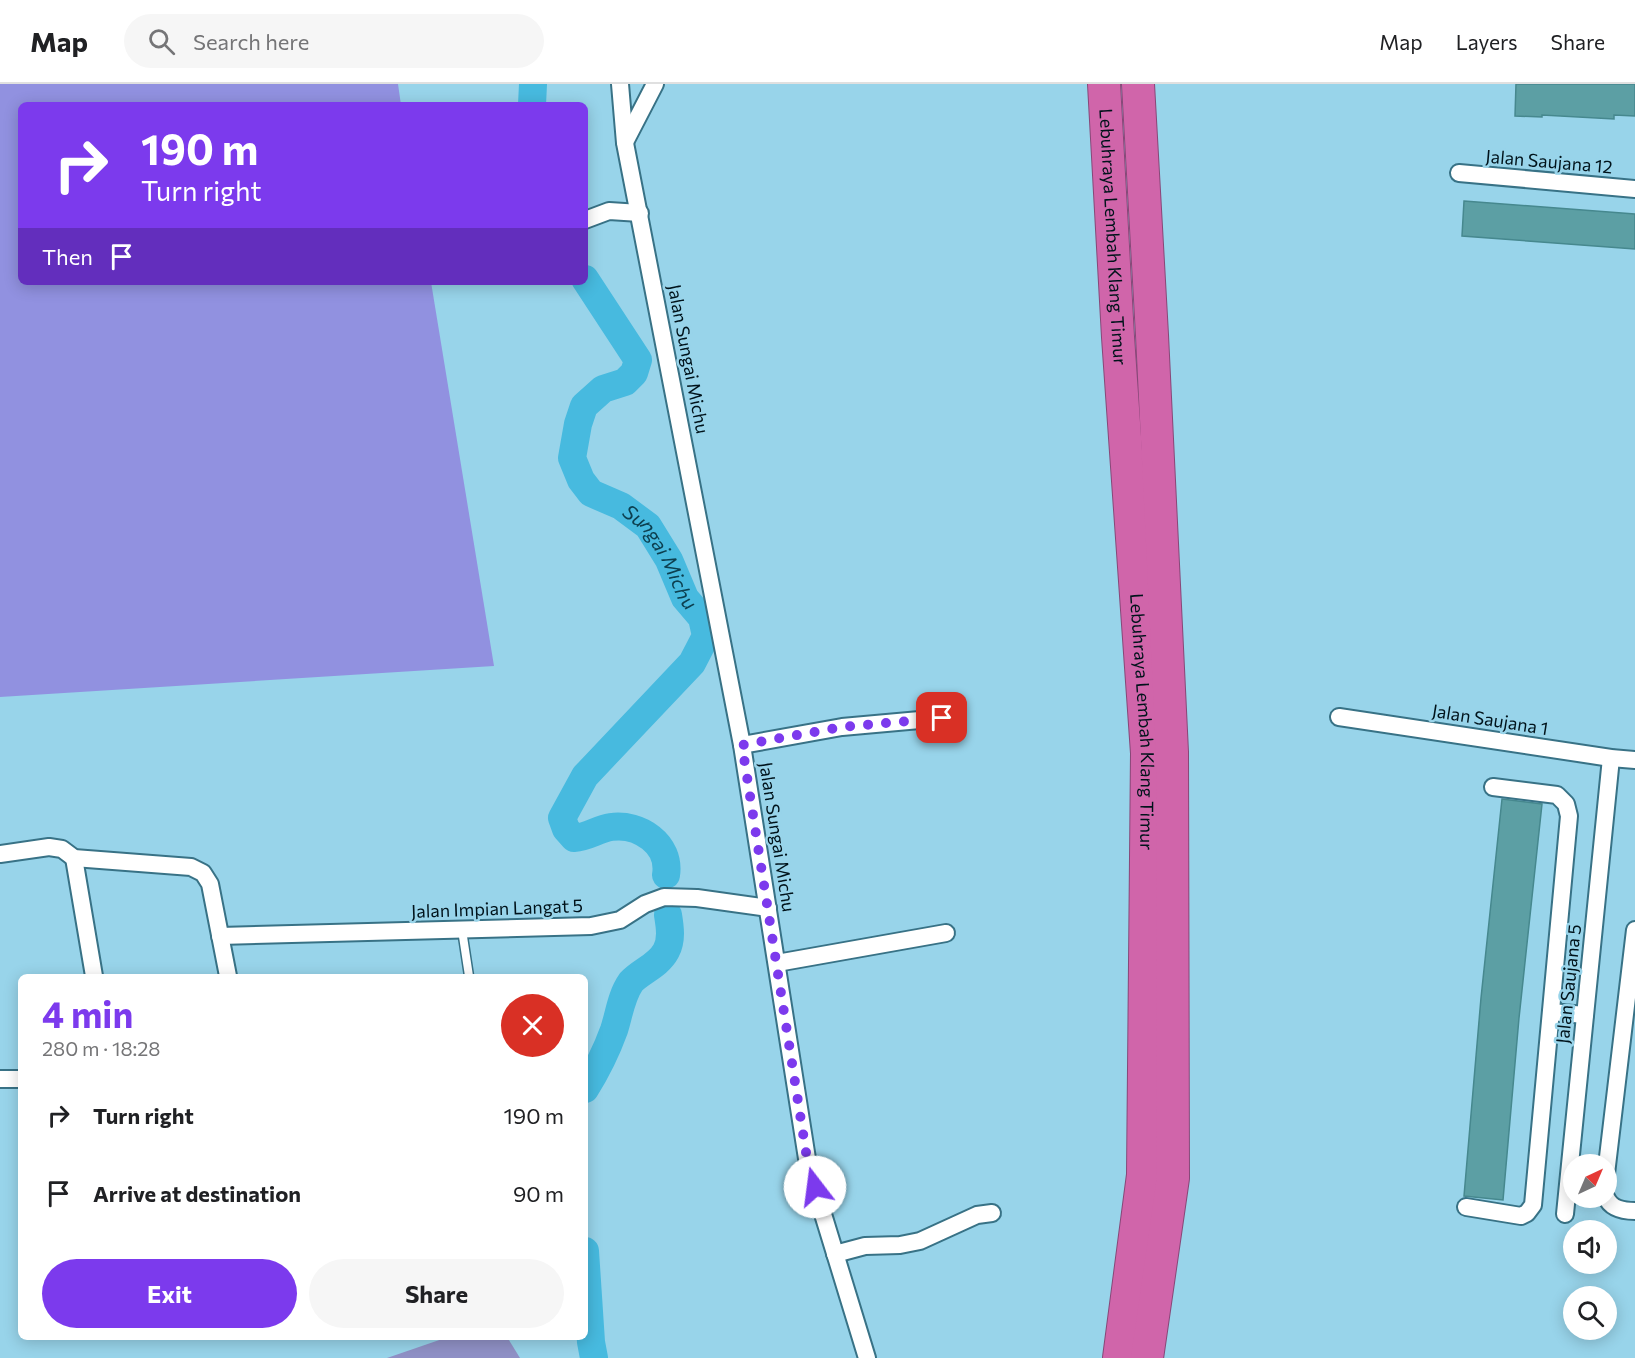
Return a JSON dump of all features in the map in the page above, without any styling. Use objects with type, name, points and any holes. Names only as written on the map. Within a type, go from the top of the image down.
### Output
[{"type":"highway","name":"Lebuhraya Lembah Klang Timur","points":[[1104,84],[1118,337],[1147,753],[1143,1175],[1119,1358]]},
{"type":"highway","name":"Lebuhraya Lembah Klang Timur","points":[[1138,84],[1172,752],[1173,1178],[1148,1358]]},
{"type":"street","name":"Jalan Sungai Michu","points":[[620,84],[625,143],[742,745],[808,1165],[867,1358]]},
{"type":"street","points":[[625,143],[655,84]]},
{"type":"street","name":"Jalan Saujana 12","points":[[1459,173],[1635,189]]},
{"type":"street","points":[[588,219],[609,211],[640,213]]},
{"type":"street","name":"Jalan Saujana 1","points":[[1339,717],[1635,760]]},
{"type":"street","points":[[742,745],[842,727],[942,718]]},
{"type":"street","name":"Jalan Saujana 5","points":[[1565,1214],[1611,758]]},
{"type":"street","points":[[1466,1207],[1521,1216],[1527,1213],[1533,1205],[1569,816],[1566,804],[1557,795],[1493,787]]},
{"type":"street","points":[[0,854],[49,847],[62,849],[74,858],[191,867],[203,873],[210,884],[228,974]]},
{"type":"street","points":[[74,858],[94,974]]},
{"type":"street","name":"Jalan Impian Langat 5","points":[[220,936],[591,926],[620,920],[645,904],[664,897],[697,898],[768,908]]},
{"type":"street","points":[[1608,1154],[1635,930]]},
{"type":"street","points":[[777,963],[946,933]]},
{"type":"street","points":[[1551,1012],[1585,1015]]},
{"type":"street","points":[[0,1079],[18,1079]]},
{"type":"street","points":[[1615,1208],[1635,1211]]},
{"type":"street","points":[[835,1254],[865,1246],[900,1245],[920,1241],[977,1215],[993,1213]]},
{"type":"lane","points":[[462,930],[469,974]]},
{"type":"shaded area","points":[[0,84],[398,84],[401,102],[18,102],[18,285],[431,285],[494,666],[0,697]]},
{"type":"shaded area","points":[[439,1340],[509,1340],[520,1358],[387,1358]]},
{"type":"building","points":[[1516,84],[1635,84],[1635,116],[1614,115],[1614,119],[1542,115],[1542,117],[1515,116]]},
{"type":"building","points":[[1464,201],[1635,214],[1635,249],[1462,236]]},
{"type":"building","points":[[1502,799],[1542,804],[1519,1018],[1503,1200],[1464,1196],[1481,998]]},
{"type":"waterway","name":"Sungai Michu","points":[[532,102],[533,84]]},
{"type":"waterway","name":"Sungai Michu","points":[[588,284],[638,360],[634,373],[625,382],[603,389],[584,406],[572,458],[581,480],[591,493],[621,506],[648,526],[669,560],[685,598],[702,618],[706,636],[692,663],[585,776],[562,818],[566,829],[574,838],[611,827],[632,828],[642,832],[658,845],[666,864],[666,875]]},
{"type":"waterway","name":"Sungai Michu","points":[[588,1084],[608,1046],[628,987],[635,978],[659,961],[668,947],[670,938],[668,915]]},
{"type":"waterway","name":"Sungai Michu","points":[[588,1296],[594,1358]]},
{"type":"route","points":[[815,1187],[808,1165],[742,745],[842,727],[942,718]]}]
